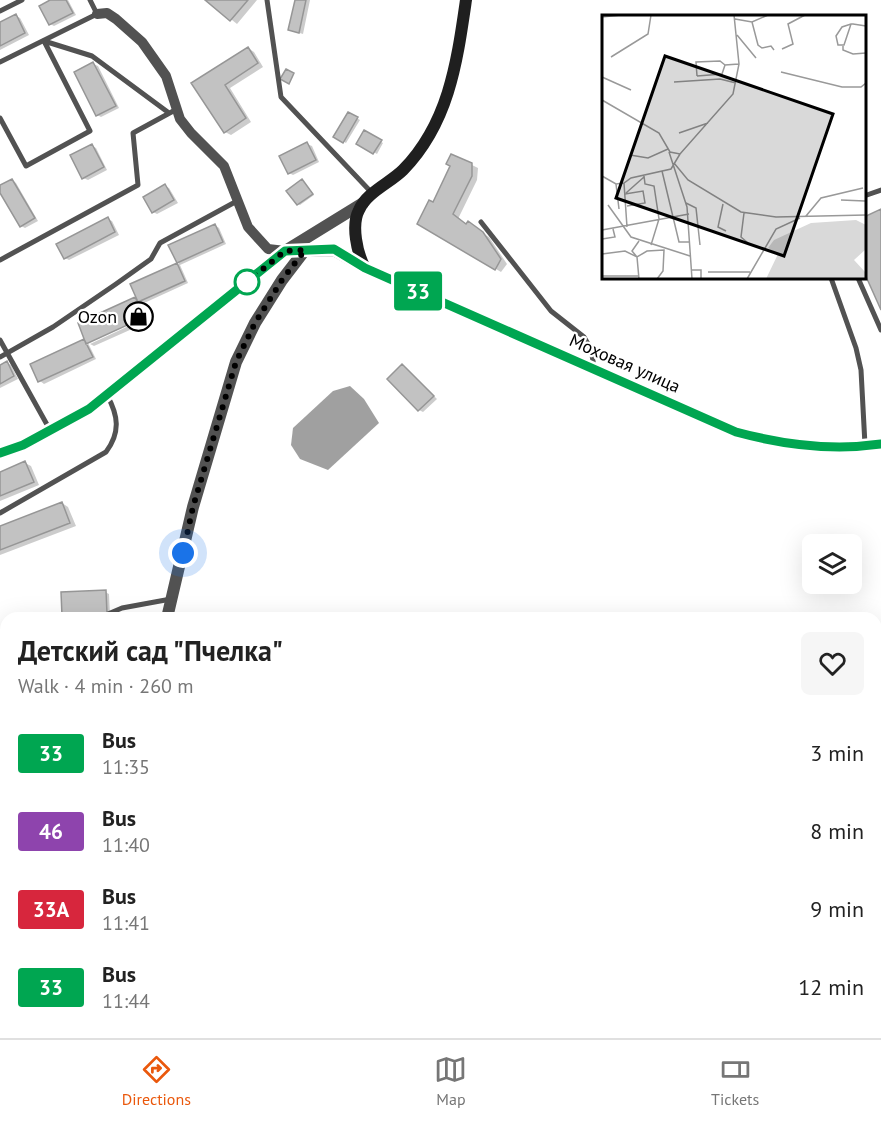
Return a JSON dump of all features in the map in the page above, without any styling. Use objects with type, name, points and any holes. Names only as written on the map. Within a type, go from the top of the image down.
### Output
[{"type":"main road","points":[[365,268],[358,249],[355,220],[358,211],[363,203],[403,171],[414,158],[444,109],[460,44],[466,0]]},
{"type":"main road","name":"Моховая улица","points":[[365,268],[736,432],[799,446],[881,444]]},
{"type":"street","points":[[97,14],[107,13],[142,42],[166,76],[173,111],[191,134],[224,166],[248,227],[268,249],[285,251],[334,249],[365,268]]},
{"type":"street","points":[[0,453],[23,445],[89,409],[285,251],[363,203]]},
{"type":"street","points":[[169,612],[193,507],[236,362],[260,314],[305,250]]},
{"type":"lane","points":[[0,11],[22,0]]},
{"type":"lane","points":[[0,62],[97,14],[90,0]]},
{"type":"lane","points":[[267,0],[281,97],[374,194]]},
{"type":"lane","points":[[0,260],[138,185],[133,133],[173,111],[92,56],[44,41]]},
{"type":"lane","points":[[0,118],[26,166],[90,131],[44,41]]},
{"type":"lane","points":[[866,195],[881,190]]},
{"type":"lane","points":[[0,357],[53,327],[151,259],[160,243],[238,200]]},
{"type":"lane","points":[[481,222],[551,311],[584,337],[591,349],[594,369]]},
{"type":"lane","points":[[831,279],[856,348],[861,370],[865,446]]},
{"type":"lane","points":[[858,279],[881,330]]},
{"type":"lane","points":[[0,340],[50,430]]},
{"type":"lane","points":[[0,513],[106,452],[114,436],[116,418],[116,413],[107,395]]},
{"type":"lane","points":[[113,612],[122,608],[172,599]]},
{"type":"shaded area","points":[[350,386],[364,399],[379,423],[328,470],[300,459],[291,445],[293,428],[333,391]]},
{"type":"building","points":[[50,0],[66,0],[73,13],[49,25],[39,6]]},
{"type":"building","points":[[205,0],[248,0],[230,21]]},
{"type":"building","points":[[295,0],[306,0],[299,33],[288,30]]},
{"type":"building","points":[[16,14],[25,33],[0,46],[0,22]]},
{"type":"building","points":[[248,47],[258,63],[225,85],[246,118],[224,133],[191,83]]},
{"type":"building","points":[[93,62],[116,106],[96,116],[74,72]]},
{"type":"building","points":[[286,69],[294,73],[289,84],[280,79]]},
{"type":"building","points":[[348,112],[358,117],[343,143],[333,137]]},
{"type":"building","points":[[364,130],[382,140],[373,154],[356,144]]},
{"type":"building","points":[[307,142],[316,160],[288,174],[279,156]]},
{"type":"building","points":[[92,144],[104,167],[82,179],[70,155]]},
{"type":"building","points":[[451,154],[472,163],[472,176],[453,214],[466,224],[468,221],[483,232],[501,259],[495,270],[417,224],[429,200],[433,202],[450,166],[446,164]]},
{"type":"building","points":[[12,179],[35,218],[20,227],[0,193],[0,185]]},
{"type":"building","points":[[302,179],[313,194],[297,205],[286,191]]},
{"type":"building","points":[[165,184],[174,200],[152,213],[143,197]]},
{"type":"building","points":[[881,209],[881,310],[866,276],[866,216]]},
{"type":"building","points":[[108,217],[115,232],[64,259],[56,244]]},
{"type":"building","points":[[215,224],[223,242],[177,263],[168,245]]},
{"type":"building","points":[[177,263],[185,281],[138,302],[130,284]]},
{"type":"building","points":[[135,297],[145,317],[86,344],[78,323]]},
{"type":"building","points":[[84,339],[93,357],[38,382],[30,364]]},
{"type":"building","points":[[7,361],[14,376],[0,384],[0,365]]},
{"type":"building","points":[[402,364],[434,396],[418,411],[387,379]]},
{"type":"building","points":[[25,461],[34,482],[0,496],[0,472]]},
{"type":"building","points":[[62,502],[70,523],[0,550],[0,526]]},
{"type":"building","points":[[106,590],[107,612],[62,612],[61,592]]},
{"type":"bus line","name":"33","points":[[0,453],[23,445],[89,409],[285,251],[319,249],[334,249],[365,268],[736,432],[799,446],[881,444]]},
{"type":"place","name":"Ozon","points":[[138,316]]},
{"type":"route","points":[[183,553],[193,507],[236,362],[255,323],[282,280],[305,250],[285,251],[247,282]]}]
